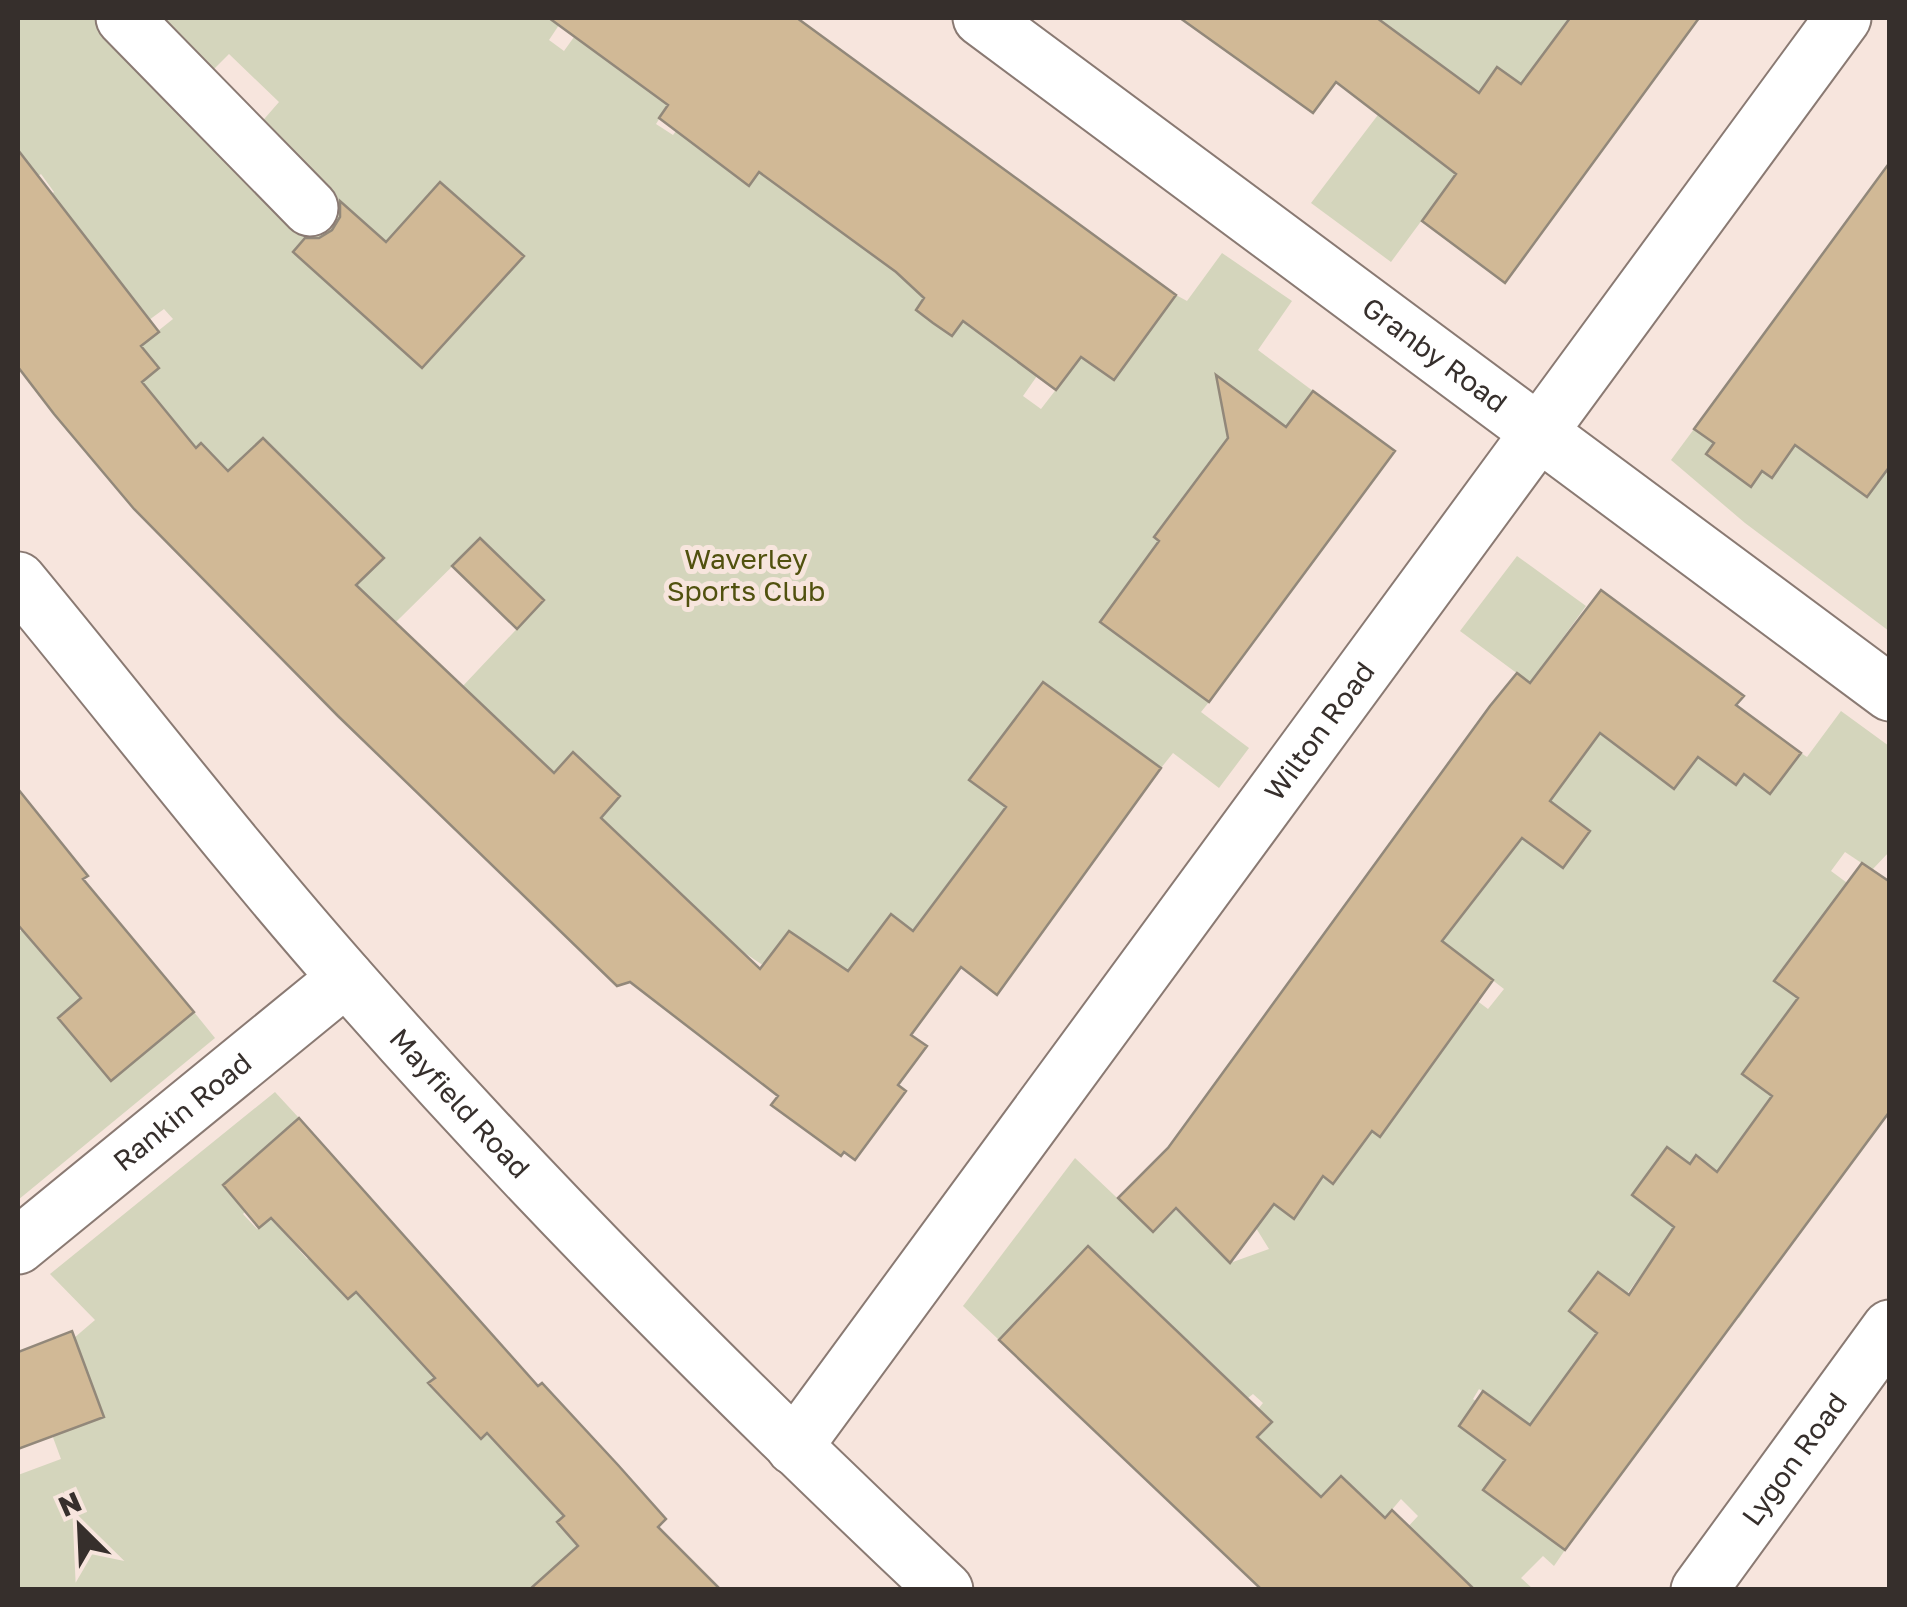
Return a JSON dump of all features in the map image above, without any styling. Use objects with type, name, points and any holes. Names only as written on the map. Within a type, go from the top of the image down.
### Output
[{"type":"street","points":[[124,18],[310,208]]},
{"type":"street","name":"Granby Road","points":[[981,18],[1890,694]]},
{"type":"street","name":"Wilton Road","points":[[794,1447],[1843,18]]},
{"type":"street","name":"Mayfield Road","points":[[18,580],[346,978],[502,1147],[794,1447],[945,1590]]},
{"type":"street","name":"Rankin Road","points":[[18,1246],[346,978]]},
{"type":"street","name":"Lygon Road","points":[[1699,1590],[1890,1328]]},
{"type":"green space","name":"Waverley Sports Club","points":[[18,18],[98,18],[259,125],[279,102],[229,54],[208,75],[148,18],[557,18],[554,22],[559,25],[549,40],[564,51],[574,37],[595,52],[618,18],[677,60],[649,90],[668,105],[656,124],[673,135],[686,118],[927,295],[916,309],[951,335],[978,299],[1018,361],[1037,376],[1023,396],[1041,409],[1071,370],[1075,352],[1114,380],[1176,295],[1187,301],[1222,253],[1292,301],[1258,350],[1313,391],[1283,431],[1274,418],[1238,392],[1253,457],[1181,500],[1154,536],[1179,555],[1154,605],[1127,585],[1100,622],[1209,702],[1201,712],[1249,748],[1219,788],[1173,753],[1161,768],[1042,681],[1026,704],[1052,723],[1080,861],[1045,856],[997,819],[967,858],[989,876],[913,931],[891,915],[821,1015],[816,949],[789,931],[778,945],[785,950],[770,970],[730,943],[600,818],[620,795],[573,752],[553,774],[461,688],[544,600],[481,538],[320,697],[308,684],[344,587],[360,582],[384,557],[350,523],[328,544],[298,473],[263,438],[241,459],[234,476],[200,444],[134,509],[142,382],[159,368],[147,353],[61,423],[54,414],[173,319],[164,309],[149,320],[22,217],[54,192],[41,174],[18,192]]},
{"type":"green space","points":[[1570,18],[1521,84],[1497,67],[1479,92],[1526,127],[1440,104],[1412,142],[1456,174],[1391,262],[1311,203],[1425,53],[1381,21]]},
{"type":"green space","points":[[1694,429],[1714,443],[1707,454],[1751,486],[1762,471],[1771,477],[1791,432],[1867,497],[1889,466],[1889,631],[1745,523],[1671,460]]},
{"type":"green space","points":[[1517,556],[1586,606],[1530,683],[1460,631]]},
{"type":"green space","points":[[1497,697],[1540,728],[1597,730],[1674,789],[1698,757],[1735,785],[1744,774],[1770,794],[1801,753],[1807,757],[1841,711],[1889,746],[1889,852],[1872,870],[1845,852],[1831,871],[1858,891],[1889,1007],[1802,944],[1775,981],[1827,1019],[1856,1157],[1849,1166],[1839,1159],[1743,1137],[1717,1172],[1696,1156],[1690,1164],[1667,1148],[1632,1195],[1654,1212],[1664,1200],[1746,1308],[1739,1318],[1655,1256],[1627,1294],[1598,1273],[1569,1311],[1597,1333],[1530,1425],[1479,1389],[1473,1399],[1493,1414],[1467,1416],[1459,1426],[1505,1460],[1483,1491],[1565,1550],[1554,1566],[1543,1556],[1521,1578],[1533,1589],[1475,1589],[1464,1579],[1458,1586],[1378,1559],[1418,1516],[1401,1499],[1385,1518],[1342,1476],[1317,1501],[1271,1450],[1233,1488],[1220,1476],[1272,1422],[1259,1408],[1263,1403],[1253,1394],[1248,1398],[1189,1341],[1166,1366],[1173,1326],[1089,1246],[999,1340],[963,1306],[1075,1158],[1153,1232],[1175,1209],[1230,1263],[1269,1249],[1256,1228],[1259,1193],[1293,1218],[1289,1152],[1333,1183],[1348,1164],[1364,1125],[1380,1137],[1390,1123],[1347,903],[1488,1009],[1504,989],[1442,941],[1483,884],[1402,826],[1412,811],[1496,874],[1522,838],[1563,868],[1590,831],[1550,801],[1490,706]]},
{"type":"green space","points":[[23,929],[85,995],[111,1080],[194,1012],[215,1038],[18,1200],[18,933]]},
{"type":"green space","points":[[275,1092],[299,1118],[223,1185],[236,1200],[246,1190],[255,1201],[243,1214],[257,1229],[271,1218],[307,1259],[368,1205],[348,1298],[356,1292],[435,1378],[428,1384],[443,1400],[499,1349],[517,1368],[463,1420],[480,1439],[487,1433],[564,1516],[557,1522],[571,1538],[632,1494],[532,1589],[18,1590],[18,1475],[61,1459],[51,1432],[104,1417],[74,1338],[95,1320],[50,1274]]},
{"type":"building","points":[[549,18],[797,18],[1176,295],[1114,380],[1081,357],[1056,390],[963,321],[952,336],[933,323],[916,310],[924,298],[896,272],[759,172],[749,186],[659,118],[668,105]]},
{"type":"building","points":[[1180,18],[1377,18],[1479,93],[1497,67],[1521,84],[1570,18],[1699,18],[1505,283],[1422,221],[1456,174],[1336,82],[1313,113]]},
{"type":"building","points":[[18,150],[159,332],[141,346],[159,368],[142,382],[196,448],[201,443],[228,471],[263,438],[384,558],[356,585],[554,773],[573,752],[620,796],[601,818],[760,969],[789,931],[848,971],[891,914],[913,931],[1006,807],[969,780],[1043,682],[1161,768],[997,995],[961,967],[911,1035],[927,1046],[898,1085],[906,1091],[855,1160],[844,1152],[841,1156],[771,1105],[778,1096],[630,982],[617,986],[338,716],[134,509],[54,414],[18,367]]},
{"type":"building","points":[[1890,162],[1890,466],[1867,497],[1795,445],[1772,478],[1762,471],[1751,487],[1706,454],[1714,443],[1694,429]]},
{"type":"building","points":[[440,182],[524,256],[422,368],[293,252],[305,238],[319,238],[332,230],[340,217],[340,201],[386,242]]},
{"type":"building","points":[[1216,375],[1286,427],[1313,391],[1395,451],[1209,702],[1100,622],[1159,541],[1154,537],[1228,438]]},
{"type":"building","points":[[480,538],[544,600],[517,629],[452,566]]},
{"type":"building","points":[[1601,590],[1744,696],[1736,705],[1801,753],[1770,794],[1744,774],[1736,785],[1698,757],[1674,789],[1600,733],[1550,801],[1590,831],[1563,868],[1522,838],[1442,941],[1493,980],[1380,1137],[1372,1131],[1333,1184],[1323,1176],[1294,1219],[1274,1204],[1230,1263],[1176,1208],[1153,1232],[1118,1198],[1168,1148],[1490,706],[1517,673],[1530,683]]},
{"type":"building","points":[[18,789],[88,876],[83,879],[194,1012],[111,1081],[58,1018],[81,998],[18,925]]},
{"type":"building","points":[[1862,863],[1890,882],[1890,1111],[1565,1550],[1483,1490],[1505,1460],[1459,1426],[1483,1391],[1530,1425],[1597,1333],[1569,1311],[1598,1272],[1629,1295],[1674,1227],[1632,1195],[1667,1147],[1690,1164],[1696,1155],[1717,1172],[1772,1096],[1742,1074],[1798,998],[1774,981]]},
{"type":"building","points":[[299,1118],[538,1386],[542,1383],[618,1465],[666,1519],[658,1527],[721,1590],[529,1590],[578,1546],[557,1522],[564,1516],[487,1433],[481,1439],[428,1383],[435,1378],[356,1292],[348,1299],[271,1218],[259,1228],[223,1185]]},
{"type":"building","points":[[1088,1246],[1272,1422],[1257,1437],[1321,1497],[1341,1476],[1385,1518],[1392,1510],[1475,1590],[1262,1590],[999,1340]]},
{"type":"building","points":[[72,1331],[104,1417],[18,1449],[18,1352]]}]
